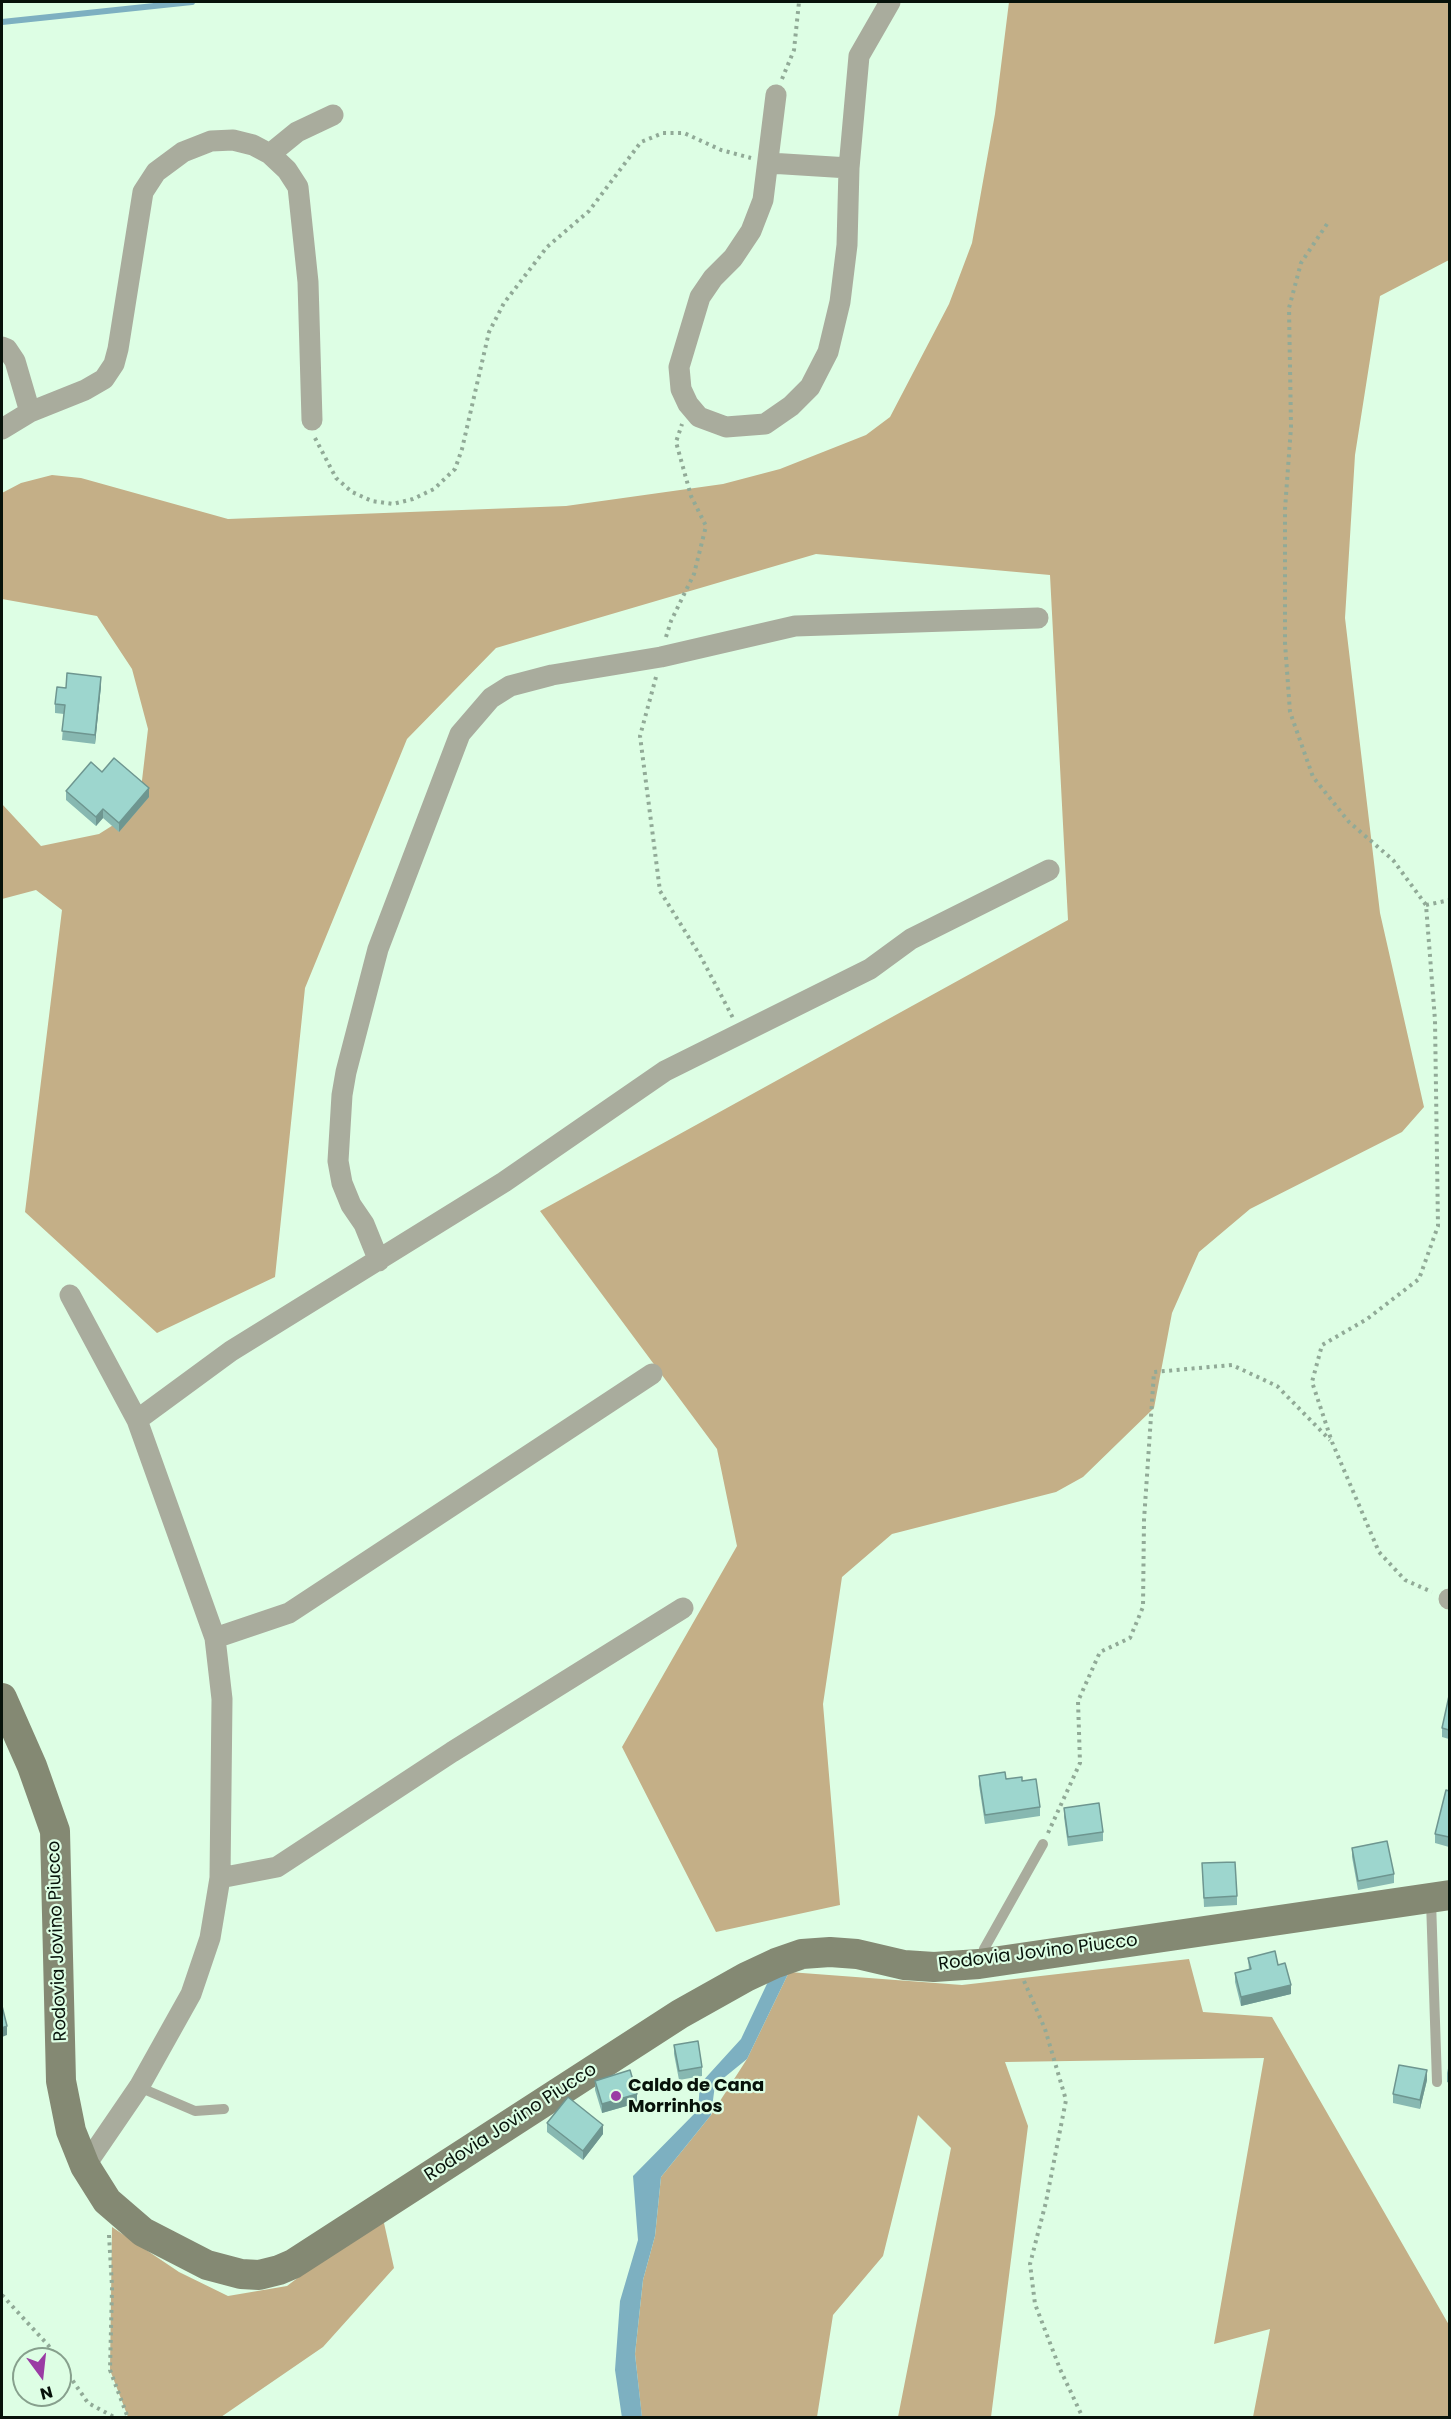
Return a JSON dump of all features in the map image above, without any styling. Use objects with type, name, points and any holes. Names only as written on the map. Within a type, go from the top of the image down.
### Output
[{"type":"main road","name":"Rodovia Jovino Piucco","points":[[2,1698],[32,1766],[55,1831],[61,2081],[71,2131],[85,2166],[107,2201],[143,2232],[207,2265],[241,2274],[259,2275],[293,2264],[680,2014],[746,1977],[802,1954],[830,1952],[857,1954],[904,1965],[979,1964],[1440,1896]]},
{"type":"street","points":[[776,95],[763,200],[751,231],[733,258],[713,278],[700,297],[679,367],[681,389],[688,404],[699,417],[726,427],[765,424],[790,406],[810,387],[828,352],[840,302],[846,245],[849,168],[859,56],[890,2]]},
{"type":"street","points":[[270,154],[297,132],[333,115]]},
{"type":"street","points":[[2,429],[30,412],[85,390],[104,379],[114,364],[143,192],[156,172],[183,152],[211,141],[233,140],[253,145],[270,154],[287,170],[298,187],[308,282],[312,420]]},
{"type":"street","points":[[769,163],[849,168]]},
{"type":"street","points":[[2,347],[15,361],[30,412]]},
{"type":"street","points":[[378,1261],[364,1224],[351,1205],[342,1183],[338,1161],[342,1095],[378,949],[460,734],[491,698],[510,686],[552,675],[661,657],[795,627],[1038,618]]},
{"type":"street","points":[[137,1420],[231,1351],[504,1182],[665,1071],[870,969],[911,939],[1049,870]]},
{"type":"street","points":[[70,1295],[137,1420],[215,1638],[222,1700],[220,1878],[210,1938],[191,1994],[139,2087],[85,2166]]},
{"type":"street","points":[[215,1638],[289,1613],[652,1374]]},
{"type":"street","points":[[220,1878],[277,1867],[452,1752],[683,1608]]},
{"type":"lane","points":[[979,1964],[984,1949],[1043,1844]]},
{"type":"lane","points":[[1437,2082],[1440,1896]]},
{"type":"lane","points":[[139,2087],[195,2112],[224,2109]]},
{"type":"path","points":[[776,95],[794,50],[799,2]]},
{"type":"path","points":[[312,420],[316,440],[325,459],[336,477],[352,492],[372,501],[393,504],[413,499],[434,489],[455,469],[489,332],[504,303],[547,247],[589,211],[641,142],[663,133],[684,133],[721,150],[769,163]]},
{"type":"path","points":[[1327,224],[1301,263],[1288,308],[1291,427],[1285,509],[1285,601],[1290,712],[1313,777],[1350,822],[1393,860],[1426,905],[1435,1020],[1438,1226],[1419,1279],[1367,1319],[1322,1345],[1312,1382],[1332,1442],[1379,1552],[1405,1580],[1449,1599]]},
{"type":"path","points":[[688,404],[676,442],[691,496],[706,526],[694,573],[671,621],[640,736],[660,891],[701,957],[741,1033]]},
{"type":"path","points":[[1426,905],[1449,900]]},
{"type":"path","points":[[1043,1844],[1080,1763],[1078,1701],[1100,1652],[1130,1638],[1143,1607],[1144,1520],[1154,1372],[1232,1365],[1277,1386],[1332,1442]]},
{"type":"path","points":[[1014,1958],[1045,2029],[1066,2100],[1046,2202],[1030,2264],[1035,2304],[1060,2369],[1083,2418]]},
{"type":"path","points":[[107,2201],[112,2288],[110,2370],[128,2418]]},
{"type":"path","points":[[2,2295],[49,2347]]},
{"type":"path","points":[[72,2379],[88,2403],[116,2418]]},
{"type":"shaded area","points":[[1009,2],[1449,2],[1449,260],[1380,296],[1355,455],[1345,618],[1380,913],[1424,1107],[1402,1132],[1250,1209],[1199,1252],[1172,1313],[1154,1408],[1083,1477],[1056,1492],[892,1534],[842,1577],[823,1704],[840,1905],[716,1932],[622,1747],[737,1546],[717,1449],[540,1211],[1068,920],[1050,575],[816,554],[496,648],[407,739],[305,988],[275,1277],[157,1333],[25,1212],[62,910],[36,890],[2,899],[2,804],[41,846],[99,834],[126,817],[141,789],[148,729],[132,669],[97,616],[2,599],[2,493],[21,483],[52,475],[81,478],[228,519],[566,506],[723,484],[780,469],[866,435],[890,417],[949,304],[972,243],[995,114]]},
{"type":"shaded area","points":[[1189,1959],[1203,2012],[1272,2017],[1449,2325],[1449,2417],[1253,2417],[1270,2329],[1214,2344],[1264,2058],[1005,2062],[1028,2126],[991,2417],[898,2417],[951,2148],[918,2115],[883,2256],[833,2315],[817,2417],[642,2418],[635,2354],[643,2280],[655,2236],[661,2177],[711,2115],[747,2059],[789,1972],[962,1985]]},
{"type":"shaded area","points":[[382,2214],[394,2268],[323,2347],[221,2417],[128,2417],[110,2370],[112,2227],[179,2272],[228,2296],[287,2286]]},
{"type":"water","points":[[773,1971],[789,1972],[747,2059],[715,2085],[711,2115],[661,2177],[655,2236],[643,2280],[635,2354],[642,2417],[622,2418],[615,2370],[620,2301],[638,2240],[633,2176],[698,2110],[700,2084],[741,2039]]},
{"type":"building","points":[[67,673],[101,677],[95,735],[62,731],[65,705],[55,704],[57,687],[66,688]]},
{"type":"building","points":[[114,758],[149,788],[119,823],[103,809],[96,817],[66,791],[91,762],[102,772]]},
{"type":"building","points":[[1449,1696],[1449,1730],[1442,1728]]},
{"type":"building","points":[[1005,1772],[1006,1779],[1022,1777],[1022,1781],[1036,1779],[1040,1807],[985,1815],[979,1776]]},
{"type":"building","points":[[1446,1790],[1449,1791],[1449,1837],[1435,1834]]},
{"type":"building","points":[[1099,1803],[1103,1832],[1068,1837],[1064,1808]]},
{"type":"building","points":[[1387,1841],[1394,1874],[1358,1881],[1352,1848]]},
{"type":"building","points":[[1235,1862],[1237,1896],[1204,1898],[1202,1863]]},
{"type":"building","points":[[1275,1951],[1278,1965],[1285,1963],[1291,1985],[1241,1997],[1235,1973],[1251,1969],[1248,1958]]},
{"type":"building","points":[[2,2006],[7,2026],[2,2028]]},
{"type":"building","points":[[698,2041],[702,2067],[679,2071],[674,2045]]},
{"type":"building","points":[[1399,2065],[1427,2070],[1420,2100],[1393,2094]]},
{"type":"building","points":[[630,2070],[637,2094],[602,2104],[595,2081]]},
{"type":"building","points":[[568,2097],[603,2125],[583,2151],[547,2123]]},
{"type":"waterway","points":[[2,22],[192,2]]},
{"type":"place","name":"Caldo de Cana Morrinhos","points":[[616,2096]]}]
